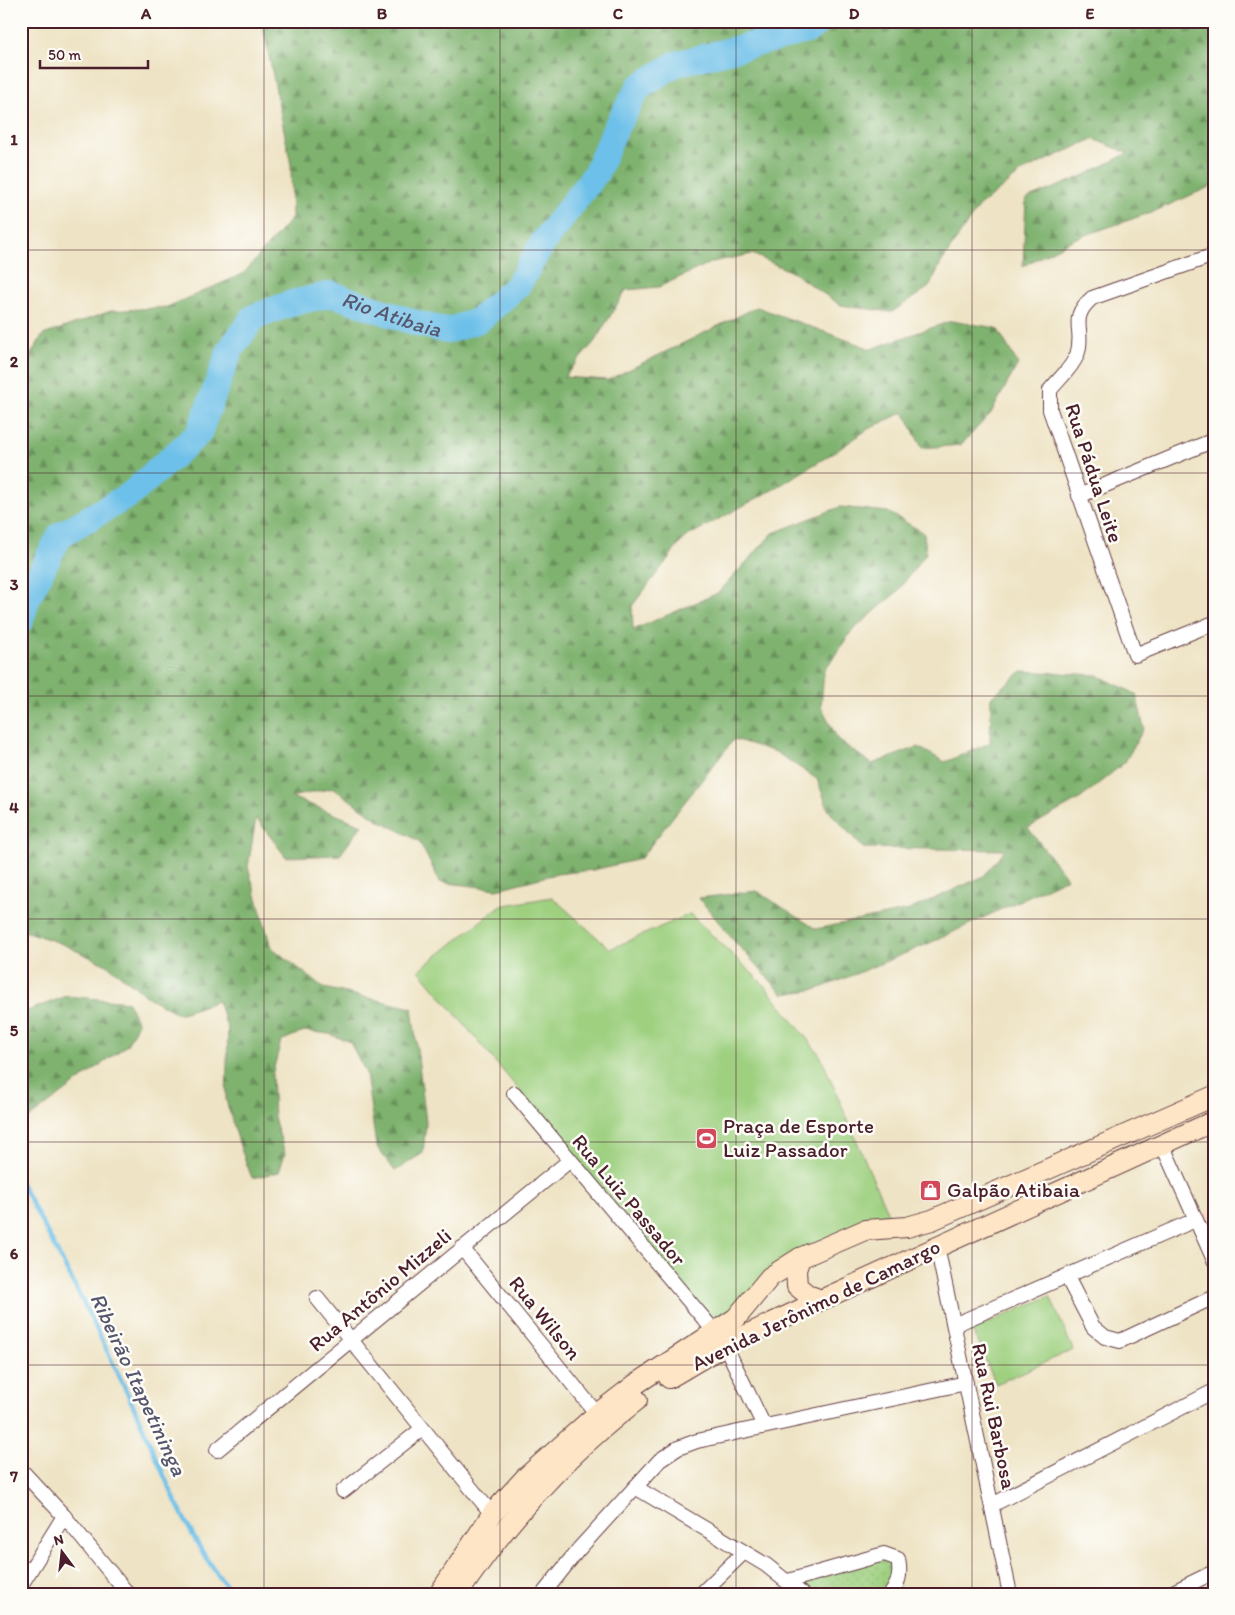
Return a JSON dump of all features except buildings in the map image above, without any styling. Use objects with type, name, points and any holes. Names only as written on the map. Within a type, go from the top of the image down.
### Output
[{"type":"main road","points":[[439,1594],[492,1514],[525,1478],[597,1414],[636,1384],[720,1339],[770,1278],[800,1258],[865,1230],[908,1228],[932,1220],[1214,1096]]},
{"type":"main road","name":"Avenida Jerônimo de Camargo","points":[[458,1594],[506,1527],[569,1458],[643,1396],[687,1366],[720,1339],[820,1300],[1214,1121]]},
{"type":"main road","points":[[888,1228],[899,1240],[901,1252],[895,1265]]},
{"type":"main road","points":[[800,1258],[796,1270],[797,1286],[808,1295],[820,1300]]},
{"type":"street","name":"Rua Pádua Leite","points":[[1214,255],[1092,298],[1080,308],[1077,320],[1080,337],[1076,357],[1050,390],[1050,410],[1135,655],[1214,623]]},
{"type":"street","points":[[1079,496],[1214,440]]},
{"type":"street","name":"Rua Luiz Passador","points":[[514,1093],[720,1339],[764,1426]]},
{"type":"street","points":[[1162,1144],[1214,1260]]},
{"type":"street","name":"Rua Antônio Mizzeli","points":[[217,1450],[569,1161]]},
{"type":"street","points":[[954,1325],[1195,1220]]},
{"type":"street","name":"Rua Rui Barbosa","points":[[937,1246],[1010,1594]]},
{"type":"street","name":"Rua Wilson","points":[[462,1248],[597,1414]]},
{"type":"street","points":[[1067,1277],[1094,1327],[1105,1337],[1120,1342],[1214,1297]]},
{"type":"street","points":[[316,1298],[492,1514]]},
{"type":"street","points":[[543,1594],[578,1550],[635,1487],[660,1460],[678,1448],[697,1440],[966,1383]]},
{"type":"street","points":[[992,1506],[1214,1391]]},
{"type":"street","points":[[343,1491],[422,1429]]},
{"type":"street","points":[[21,1470],[64,1516],[128,1594]]},
{"type":"street","points":[[635,1487],[766,1565],[802,1594]]},
{"type":"street","points":[[21,1585],[64,1516]]},
{"type":"street","points":[[702,1594],[743,1552]]},
{"type":"street","points":[[788,1581],[884,1554],[898,1559],[900,1569],[899,1582],[891,1594]]},
{"type":"street","points":[[1170,1594],[1214,1572]]},
{"type":"shaded area","points":[[1214,1210],[1214,1242],[1202,1215]]},
{"type":"green space","points":[[262,21],[1214,21],[1214,185],[1155,211],[1074,239],[1023,266],[1026,199],[1081,177],[1128,153],[1093,139],[1023,171],[978,207],[941,263],[929,287],[892,312],[840,305],[792,272],[752,254],[712,262],[659,287],[626,290],[595,341],[564,377],[608,380],[757,307],[871,349],[951,321],[997,328],[1018,364],[991,413],[961,445],[922,448],[904,412],[868,429],[838,450],[774,489],[684,538],[632,606],[633,630],[718,593],[773,533],[840,507],[888,512],[924,533],[926,553],[898,591],[851,632],[824,671],[821,706],[838,740],[872,764],[918,747],[945,762],[990,743],[991,697],[1022,671],[1097,675],[1136,694],[1144,728],[1125,762],[1081,798],[1028,828],[1067,878],[932,942],[863,971],[818,989],[783,994],[734,941],[699,898],[757,891],[816,929],[909,910],[984,876],[1005,850],[863,848],[829,811],[817,779],[776,752],[734,739],[640,859],[593,870],[556,874],[497,889],[440,882],[419,841],[377,819],[333,788],[291,797],[362,825],[340,855],[286,857],[256,818],[248,867],[271,947],[324,988],[412,1008],[426,1122],[423,1153],[395,1171],[376,1146],[366,1073],[350,1042],[329,1034],[304,1031],[281,1041],[272,1075],[274,1118],[285,1153],[279,1172],[252,1178],[226,1100],[228,1030],[218,1001],[179,1014],[148,997],[109,966],[60,943],[21,930],[21,370],[43,335],[111,311],[167,307],[243,274],[292,218],[291,165]]},
{"type":"green space","name":"Praça de Esporte Luiz Passador","points":[[552,897],[610,949],[690,914],[764,985],[820,1055],[891,1221],[862,1222],[715,1326],[419,970],[500,906]]},
{"type":"green space","points":[[67,996],[128,1002],[138,1023],[127,1045],[24,1122],[21,1120],[21,1008],[27,1011]]},
{"type":"green space","points":[[1050,1296],[1073,1350],[996,1384],[972,1330]]},
{"type":"green space","points":[[885,1557],[892,1562],[897,1572],[883,1594],[806,1594],[793,1582]]},
{"type":"waterway","name":"Rio Atibaia","points":[[21,620],[28,597],[60,535],[131,494],[199,433],[230,350],[254,317],[292,303],[332,294],[416,323],[447,331],[479,320],[518,285],[544,241],[596,173],[616,127],[639,87],[675,64],[807,31],[820,21]]},
{"type":"waterway","name":"Ribeirão Itapetininga","points":[[21,1183],[109,1356],[191,1533],[219,1576],[234,1594]]},
{"type":"place","name":"Praça de Esporte Luiz Passador","points":[[707,1138]]},
{"type":"place","name":"Galpão Atibaia","points":[[931,1190]]}]
